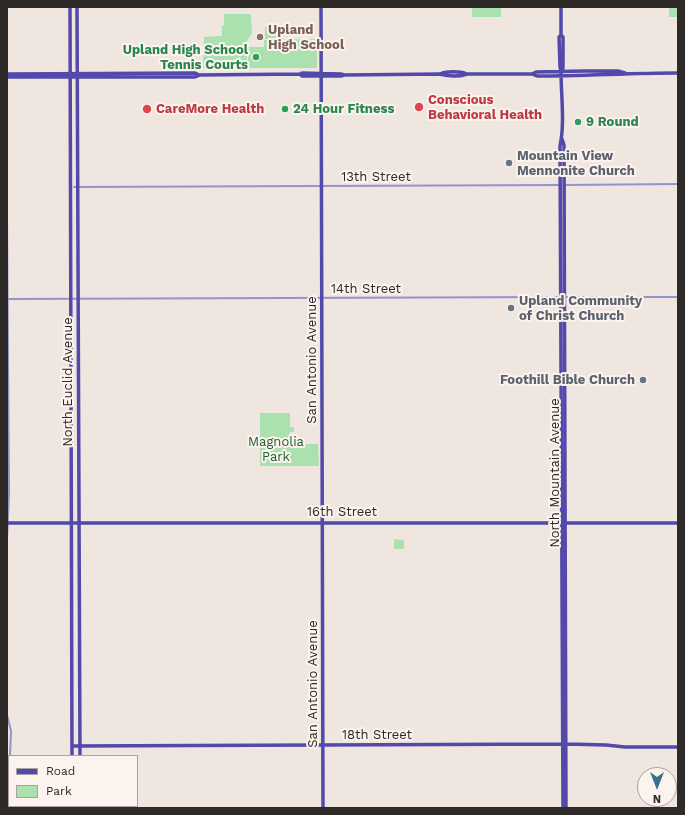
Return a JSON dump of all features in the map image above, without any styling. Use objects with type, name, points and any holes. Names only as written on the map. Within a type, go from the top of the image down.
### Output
[{"type":"main road","name":"North Euclid Avenue","points":[[70,7],[71,690],[76,746],[80,755]]},
{"type":"main road","name":"North Euclid Avenue","points":[[72,755],[76,746],[80,690],[76,187],[78,151],[77,7]]},
{"type":"main road","name":"San Antonio Avenue","points":[[321,7],[324,808]]},
{"type":"main road","name":"North Mountain Avenue","points":[[561,7],[561,35],[559,37],[562,138],[560,146],[562,185],[563,297],[563,808]]},
{"type":"main road","points":[[70,25],[72,33],[72,46],[78,47]]},
{"type":"main road","points":[[77,75],[195,77],[200,75],[300,74],[302,76],[532,74],[536,72],[561,74],[618,71],[625,73],[678,73]]},
{"type":"main road","points":[[126,77],[128,75],[141,75],[145,73]]},
{"type":"main road","points":[[7,74],[77,75],[195,73],[200,75]]},
{"type":"main road","points":[[7,77],[70,75]]},
{"type":"main road","points":[[70,101],[77,101]]},
{"type":"main road","points":[[70,151],[78,151]]},
{"type":"main road","points":[[70,355],[78,355]]},
{"type":"main road","points":[[71,467],[79,467]]},
{"type":"main road","name":"16th Street","points":[[8,523],[678,523]]},
{"type":"main road","points":[[71,581],[79,581]]},
{"type":"main road","points":[[71,690],[80,690]]},
{"type":"main road","name":"North Mountain Avenue","points":[[564,744],[566,808]]},
{"type":"main road","name":"18th Street","points":[[76,746],[606,744],[625,747],[678,747]]},
{"type":"street","name":"13th Street","points":[[76,187],[678,184]]},
{"type":"street","points":[[7,215],[9,484],[7,540]]},
{"type":"street","name":"14th Street","points":[[7,299],[678,297]]},
{"type":"street","points":[[7,548],[7,684]]},
{"type":"street","points":[[7,715],[11,731],[10,755]]},
{"type":"street","points":[[8,766],[8,807]]},
{"type":"green space","points":[[472,7],[501,7],[501,17],[472,17]]},
{"type":"green space","points":[[669,7],[678,7],[678,39],[677,17],[669,17]]},
{"type":"green space","points":[[224,14],[251,14],[252,33],[247,41],[247,62],[245,67],[203,68],[204,37],[222,36]]},
{"type":"green space","points":[[265,27],[280,27],[280,34],[275,39],[265,39]]},
{"type":"green space","points":[[288,28],[302,28],[302,35],[287,35]]},
{"type":"green space","points":[[317,39],[317,68],[248,68],[248,47],[264,47],[264,40]]},
{"type":"green space","name":"Magnolia Park","points":[[260,413],[290,413],[290,427],[294,427],[294,432],[290,432],[290,444],[318,444],[319,466],[260,466]]},
{"type":"green space","points":[[394,539],[404,540],[404,549],[394,549]]},
{"type":"place","name":"Upland High School","points":[[260,37]]},
{"type":"place","name":"Upland High School Tennis Courts","points":[[256,57]]},
{"type":"place","name":"Conscious Behavioral Health","points":[[419,107]]},
{"type":"place","name":"CareMore Health","points":[[147,109]]},
{"type":"place","name":"24 Hour Fitness","points":[[285,109]]},
{"type":"place","name":"9 Round","points":[[578,122]]},
{"type":"place","name":"Mountain View Mennonite Church","points":[[509,163]]},
{"type":"place","name":"Upland Community of Christ Church","points":[[511,308]]},
{"type":"place","name":"Foothill Bible Church","points":[[643,380]]}]
